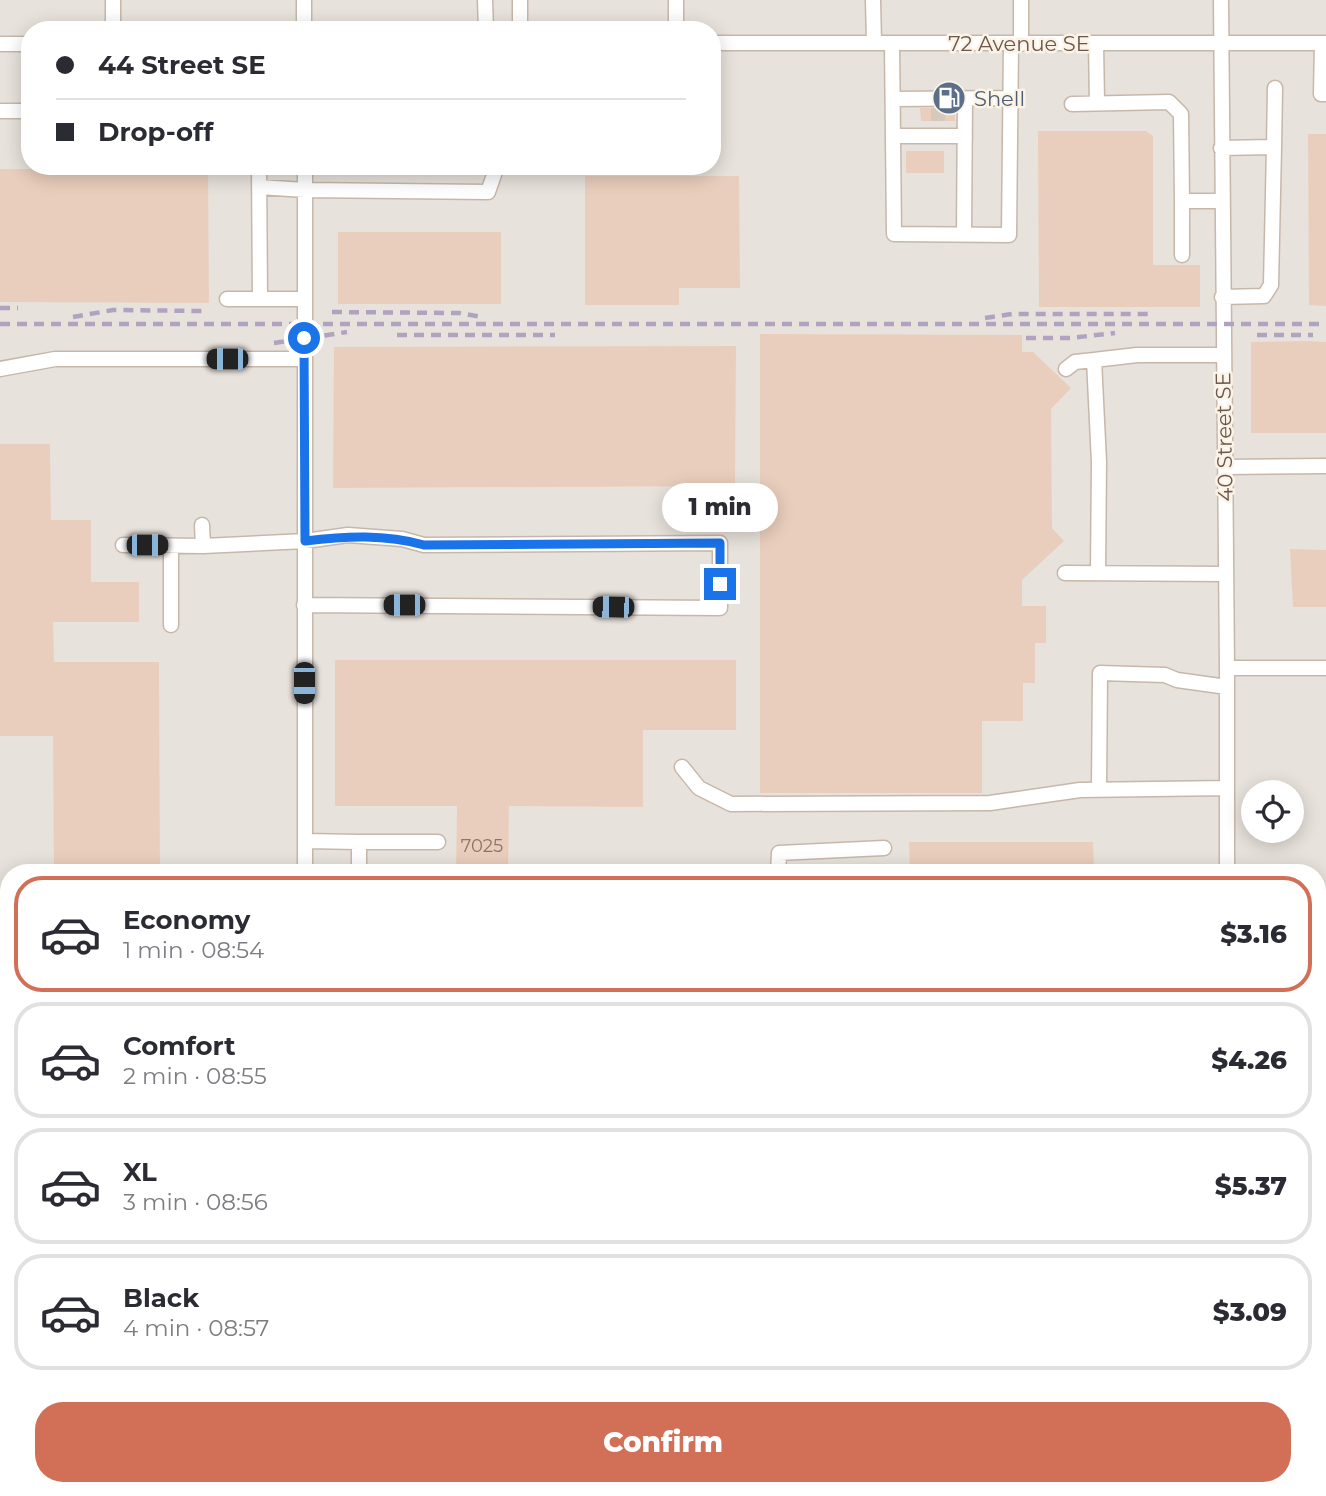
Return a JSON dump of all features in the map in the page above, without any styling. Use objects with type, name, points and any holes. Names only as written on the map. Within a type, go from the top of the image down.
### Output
[{"type":"street","points":[[113,0],[113,21]]},
{"type":"street","points":[[304,0],[304,21]]},
{"type":"street","points":[[485,0],[486,21]]},
{"type":"street","points":[[520,0],[520,21]]},
{"type":"street","points":[[676,0],[676,21]]},
{"type":"street","points":[[873,0],[874,43]]},
{"type":"street","points":[[892,43],[894,234],[1009,235],[1011,98],[1021,0]]},
{"type":"street","name":"40 Street SE","points":[[1221,0],[1227,864]]},
{"type":"street","name":"72 Avenue SE","points":[[721,43],[1324,43]]},
{"type":"street","points":[[1096,43],[1097,103]]},
{"type":"street","points":[[1324,43],[1321,94],[1326,94]]},
{"type":"street","points":[[0,44],[21,44]]},
{"type":"street","points":[[1222,297],[1264,296],[1271,285],[1275,88]]},
{"type":"street","points":[[893,99],[938,109],[965,99],[1011,98]]},
{"type":"street","points":[[964,235],[965,99]]},
{"type":"street","points":[[1072,104],[1169,102],[1181,114],[1182,255]]},
{"type":"street","points":[[938,109],[938,136]]},
{"type":"street","points":[[0,111],[21,111]]},
{"type":"street","points":[[894,136],[965,136]]},
{"type":"street","points":[[1221,148],[1274,147]]},
{"type":"street","points":[[259,175],[260,299]]},
{"type":"street","points":[[305,175],[305,864]]},
{"type":"street","points":[[259,187],[488,192],[494,175]]},
{"type":"street","points":[[1182,201],[1222,201]]},
{"type":"street","points":[[227,299],[304,299]]},
{"type":"street","points":[[1066,369],[1075,362],[1138,355],[1223,355]]},
{"type":"street","points":[[0,369],[55,359],[304,359]]},
{"type":"street","points":[[1094,360],[1099,462],[1098,573]]},
{"type":"street","points":[[1224,467],[1326,466]]},
{"type":"street","points":[[202,525],[203,546]]},
{"type":"street","points":[[123,545],[203,546],[305,541],[348,535],[402,539],[424,545],[720,543],[720,608],[304,605]]},
{"type":"street","points":[[171,546],[171,625]]},
{"type":"street","points":[[1065,573],[1226,574]]},
{"type":"street","points":[[1227,668],[1326,668]]},
{"type":"street","points":[[1099,789],[1100,673],[1165,675],[1177,680],[1227,687]]},
{"type":"street","points":[[682,767],[699,788],[731,804],[990,803],[1099,789],[1227,788]]},
{"type":"street","points":[[305,841],[438,842]]},
{"type":"street","points":[[359,842],[359,864]]},
{"type":"street","points":[[778,864],[779,853],[884,848]]},
{"type":"shaded area","points":[[0,0],[1326,0],[1326,864],[0,864]]},
{"type":"building","points":[[920,108],[955,108],[955,121],[921,121]]},
{"type":"building","points":[[1038,131],[1146,131],[1153,136],[1153,265],[1200,265],[1200,307],[1039,307]]},
{"type":"building","points":[[1308,134],[1326,134],[1326,306],[1309,305]]},
{"type":"building","points":[[906,151],[944,151],[944,173],[906,173]]},
{"type":"building","points":[[0,169],[21,169],[21,175],[208,175],[209,303],[0,302]]},
{"type":"building","points":[[585,176],[739,176],[740,288],[679,288],[679,305],[585,305]]},
{"type":"building","points":[[338,232],[501,232],[501,304],[338,304]]},
{"type":"building","points":[[760,334],[1022,335],[1022,352],[1033,352],[1071,388],[1051,409],[1052,528],[1064,541],[1022,580],[1022,606],[1046,606],[1046,643],[1035,643],[1035,683],[1023,683],[1023,721],[982,721],[982,793],[760,793]]},
{"type":"building","points":[[1251,342],[1326,342],[1326,433],[1251,433]]},
{"type":"building","points":[[736,346],[735,486],[333,488],[334,347]]},
{"type":"building","points":[[0,444],[50,444],[51,520],[91,520],[91,582],[139,582],[139,622],[53,622],[54,662],[159,662],[160,864],[54,864],[53,736],[0,736]]},
{"type":"building","points":[[1290,549],[1326,550],[1326,607],[1293,607]]},
{"type":"building","points":[[335,660],[736,660],[736,730],[643,730],[643,807],[509,806],[508,864],[456,864],[457,806],[335,806]]},
{"type":"building","points":[[909,842],[1093,842],[1094,864],[910,864]]},
{"type":"tunnel","points":[[938,108],[938,121]]},
{"type":"railway","points":[[0,308],[18,308]]},
{"type":"railway","points":[[73,317],[113,310],[202,311]]},
{"type":"railway","points":[[332,312],[459,313],[482,317]]},
{"type":"railway","points":[[985,318],[1012,314],[1149,314]]},
{"type":"railway","points":[[0,324],[1326,324]]},
{"type":"railway","points":[[274,343],[347,332]]},
{"type":"railway","points":[[1026,338],[1070,338],[1115,333]]},
{"type":"railway","points":[[397,335],[555,335]]},
{"type":"railway","points":[[1257,335],[1313,335]]},
{"type":"place","name":"Shell","points":[[949,98]]},
{"type":"route","points":[[304,338],[305,541],[348,535],[402,539],[424,545],[720,543],[720,584]]}]
